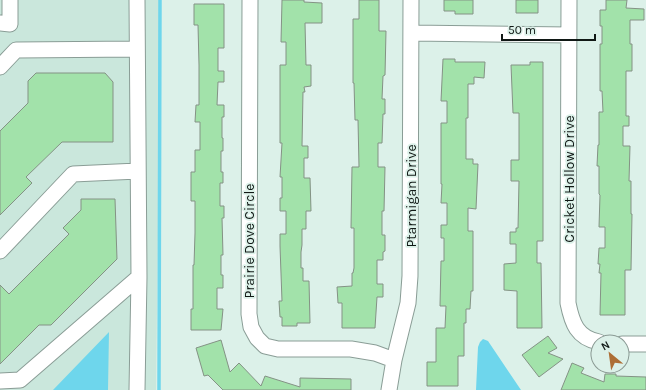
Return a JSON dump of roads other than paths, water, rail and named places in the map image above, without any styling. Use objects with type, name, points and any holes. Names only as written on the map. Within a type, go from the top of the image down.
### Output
[{"type":"street","points":[[0,23],[10,24],[10,0]]},
{"type":"street","points":[[137,0],[139,277],[137,390]]},
{"type":"street","name":"Prairie Dove Circle","points":[[250,0],[249,314],[251,327],[257,338],[265,346],[278,349],[351,349],[375,353],[394,360]]},
{"type":"street","name":"Ptarmigan Drive","points":[[389,390],[394,360],[408,303],[410,276],[411,0]]},
{"type":"street","name":"Cricket Hollow Drive","points":[[569,0],[568,303],[571,318],[578,330],[590,340]]},
{"type":"street","points":[[411,33],[569,35]]},
{"type":"street","points":[[0,67],[16,50],[137,49]]},
{"type":"street","points":[[0,251],[73,174],[138,171]]},
{"type":"street","points":[[0,381],[20,380],[139,277]]},
{"type":"street","points":[[630,344],[646,344]]},
{"type":"water","points":[[109,332],[108,390],[53,390]]},
{"type":"water","points":[[483,339],[488,341],[521,390],[476,390],[478,347]]},
{"type":"waterway","points":[[159,390],[160,0]]}]
